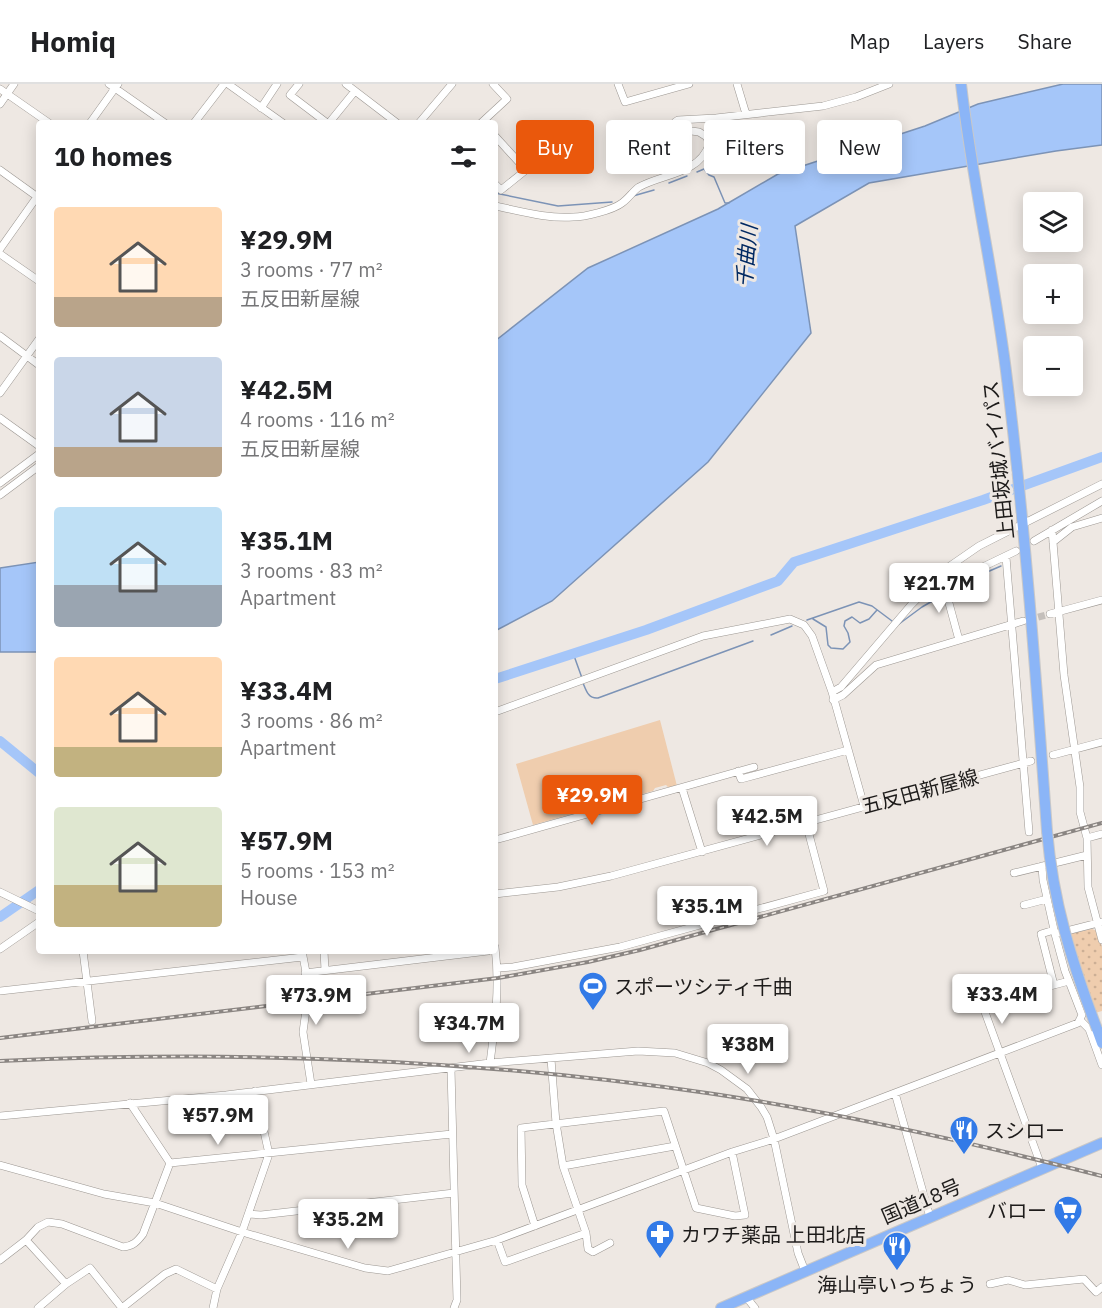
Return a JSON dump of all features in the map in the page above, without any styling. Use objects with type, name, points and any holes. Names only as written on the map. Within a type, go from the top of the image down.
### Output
[{"type":"highway","name":"上田坂城バイパス","points":[[961,84],[997,302],[1024,524],[1053,883],[1071,959],[1102,1043]]},
{"type":"highway","name":"国道18号","points":[[721,1308],[1102,1143]]},
{"type":"street","points":[[0,104],[14,84]]},
{"type":"street","points":[[196,120],[226,84],[279,120]]},
{"type":"street","points":[[261,108],[277,84]]},
{"type":"street","points":[[299,84],[290,95],[329,120]]},
{"type":"street","points":[[346,84],[393,120]]},
{"type":"street","points":[[422,120],[452,84]]},
{"type":"street","points":[[484,120],[507,99],[493,84]]},
{"type":"street","points":[[618,84],[625,102],[689,84]]},
{"type":"street","points":[[737,84],[746,114]]},
{"type":"street","points":[[498,207],[534,214],[575,217],[619,205],[638,187],[685,169],[705,155],[709,145],[705,134],[676,129],[675,122],[688,118],[716,118],[820,106],[842,102],[889,84]]},
{"type":"street","points":[[92,120],[114,85],[161,120]]},
{"type":"street","points":[[0,89],[45,120]]},
{"type":"street","points":[[333,120],[355,91]]},
{"type":"street","points":[[498,139],[526,170],[501,190],[498,187]]},
{"type":"street","points":[[0,170],[36,195]]},
{"type":"street","points":[[0,249],[36,199]]},
{"type":"street","points":[[0,254],[36,279]]},
{"type":"street","points":[[0,336],[36,363]]},
{"type":"street","points":[[0,393],[36,343]]},
{"type":"street","points":[[0,418],[36,444]]},
{"type":"street","points":[[0,483],[36,456]]},
{"type":"street","points":[[15,484],[36,458]]},
{"type":"street","points":[[0,495],[36,468]]},
{"type":"street","points":[[959,640],[943,581],[944,573],[961,557],[979,546],[1102,484]]},
{"type":"street","points":[[1034,541],[1102,501]]},
{"type":"street","points":[[1053,542],[1072,527],[1102,518]]},
{"type":"street","points":[[1052,530],[1064,675],[1080,787],[1080,812],[1087,838],[1088,887],[1102,940]]},
{"type":"street","points":[[833,696],[929,587],[964,576],[1016,551]]},
{"type":"street","points":[[1006,557],[1029,832]]},
{"type":"street","points":[[1050,614],[1102,600]]},
{"type":"street","points":[[498,711],[703,636],[790,619],[798,621],[808,629],[812,636],[833,696],[864,806]]},
{"type":"street","points":[[833,696],[843,695],[876,665],[1023,621]]},
{"type":"street","points":[[1053,755],[1102,742]]},
{"type":"street","points":[[738,771],[741,779],[848,750]]},
{"type":"street","name":"五反田新屋線","points":[[498,894],[582,882],[702,852],[1031,761]]},
{"type":"street","points":[[498,839],[754,767]]},
{"type":"street","points":[[682,788],[702,852]]},
{"type":"street","points":[[497,968],[524,966],[620,947],[824,891],[806,823]]},
{"type":"street","points":[[1087,838],[1102,834]]},
{"type":"street","points":[[1014,873],[1087,855]]},
{"type":"street","points":[[1042,866],[1054,932],[1082,1015],[1081,1021]]},
{"type":"street","points":[[0,892],[36,910]]},
{"type":"street","points":[[1024,905],[1047,899]]},
{"type":"street","points":[[1054,985],[1041,934],[1099,923]]},
{"type":"street","points":[[0,950],[36,924]]},
{"type":"street","points":[[84,954],[92,1020]]},
{"type":"street","points":[[0,991],[303,954],[309,995],[303,1032],[311,1084]]},
{"type":"street","points":[[324,954],[325,970]]},
{"type":"street","points":[[306,973],[462,954]]},
{"type":"street","points":[[490,1063],[497,1005],[496,954]]},
{"type":"street","points":[[1042,1168],[982,1004],[1069,981]]},
{"type":"street","points":[[0,1165],[104,1194],[156,1203],[242,1232],[379,1271],[388,1271],[497,1240],[536,1226],[1000,1054],[1081,1021]]},
{"type":"street","points":[[1081,1021],[1089,1029],[1102,1065]]},
{"type":"street","points":[[0,1116],[255,1091],[490,1063],[659,1050],[675,1053],[708,1063],[732,1078],[754,1098],[767,1117],[774,1139],[798,1253],[805,1271]]},
{"type":"street","points":[[551,1059],[556,1123],[563,1166],[586,1233],[588,1249],[593,1252],[610,1243]]},
{"type":"street","points":[[451,1069],[457,1300],[454,1308]]},
{"type":"street","points":[[213,1308],[217,1289],[249,1214],[269,1154],[255,1091]]},
{"type":"street","points":[[896,1093],[930,1217]]},
{"type":"street","points":[[130,1104],[170,1163]]},
{"type":"street","points":[[536,1226],[522,1185],[521,1128],[664,1111],[696,1208],[735,1216],[745,1215],[732,1152]]},
{"type":"street","points":[[170,1163],[452,1134]]},
{"type":"street","points":[[563,1166],[675,1146]]},
{"type":"street","points":[[0,1260],[26,1240],[38,1227],[48,1222],[62,1224],[123,1247],[136,1243],[143,1234],[170,1163]]},
{"type":"street","points":[[249,1214],[261,1215],[454,1193]]},
{"type":"street","points":[[497,1240],[505,1262],[586,1233]]},
{"type":"street","points":[[26,1240],[66,1284]]},
{"type":"street","points":[[38,1308],[66,1284],[90,1268],[122,1308],[165,1274],[176,1269],[217,1289]]},
{"type":"street","points":[[990,1284],[1008,1280],[1025,1285],[1084,1279],[1096,1293],[1101,1290]]},
{"type":"street","points":[[746,1297],[755,1308]]},
{"type":"shaded area","points":[[660,720],[677,786],[669,788],[666,785],[655,788],[653,791],[533,825],[516,764]]},
{"type":"shaded area","points":[[1092,929],[1097,931],[1102,947],[1102,1011],[1095,1013],[1069,934]]},
{"type":"water","points":[[1063,84],[1102,84],[1102,145],[869,183],[795,226],[811,333],[708,462],[552,601],[498,629],[498,339],[588,268],[718,209],[778,174],[805,174],[805,165],[817,161],[817,174],[902,174],[902,134],[978,104]]},
{"type":"water","points":[[36,562],[36,652],[0,652],[0,568]]},
{"type":"waterway","points":[[697,172],[704,169],[714,177],[725,203],[729,203]]},
{"type":"waterway","points":[[669,183],[687,176]]},
{"type":"waterway","points":[[633,196],[654,190]]},
{"type":"waterway","points":[[498,194],[558,206],[612,202]]},
{"type":"waterway","name":"千曲川","points":[[498,678],[646,630],[778,581],[794,562],[983,500],[1102,457]]},
{"type":"waterway","points":[[951,590],[1001,566]]},
{"type":"waterway","points":[[899,624],[941,596]]},
{"type":"waterway","points":[[807,620],[859,602],[872,606],[892,621]]},
{"type":"waterway","points":[[813,619],[826,627],[828,645],[831,648],[843,649],[850,642],[844,626],[845,621],[852,617],[860,623],[869,619],[877,610]]},
{"type":"waterway","points":[[771,635],[792,626]]},
{"type":"waterway","points":[[583,683],[590,696],[598,698],[753,641]]},
{"type":"waterway","points":[[573,653],[582,678]]},
{"type":"waterway","name":"千曲川","points":[[0,741],[36,771]]},
{"type":"waterway","points":[[0,917],[36,892]]},
{"type":"tunnel","points":[[1028,620],[1050,614]]},
{"type":"railway","points":[[0,1038],[498,978],[588,962],[640,950],[1102,823]]},
{"type":"railway","points":[[0,1061],[179,1057],[358,1060],[447,1065],[625,1082],[714,1094],[861,1120],[1102,1176]]},
{"type":"place","name":"スポーツシティ千曲","points":[[593,1012]]},
{"type":"place","name":"スシロー","points":[[964,1156]]},
{"type":"place","name":"バロー","points":[[1068,1236]]},
{"type":"place","name":"カワチ薬品 上田北店","points":[[660,1260]]},
{"type":"place","name":"海山亭いっちょう","points":[[897,1272]]}]
